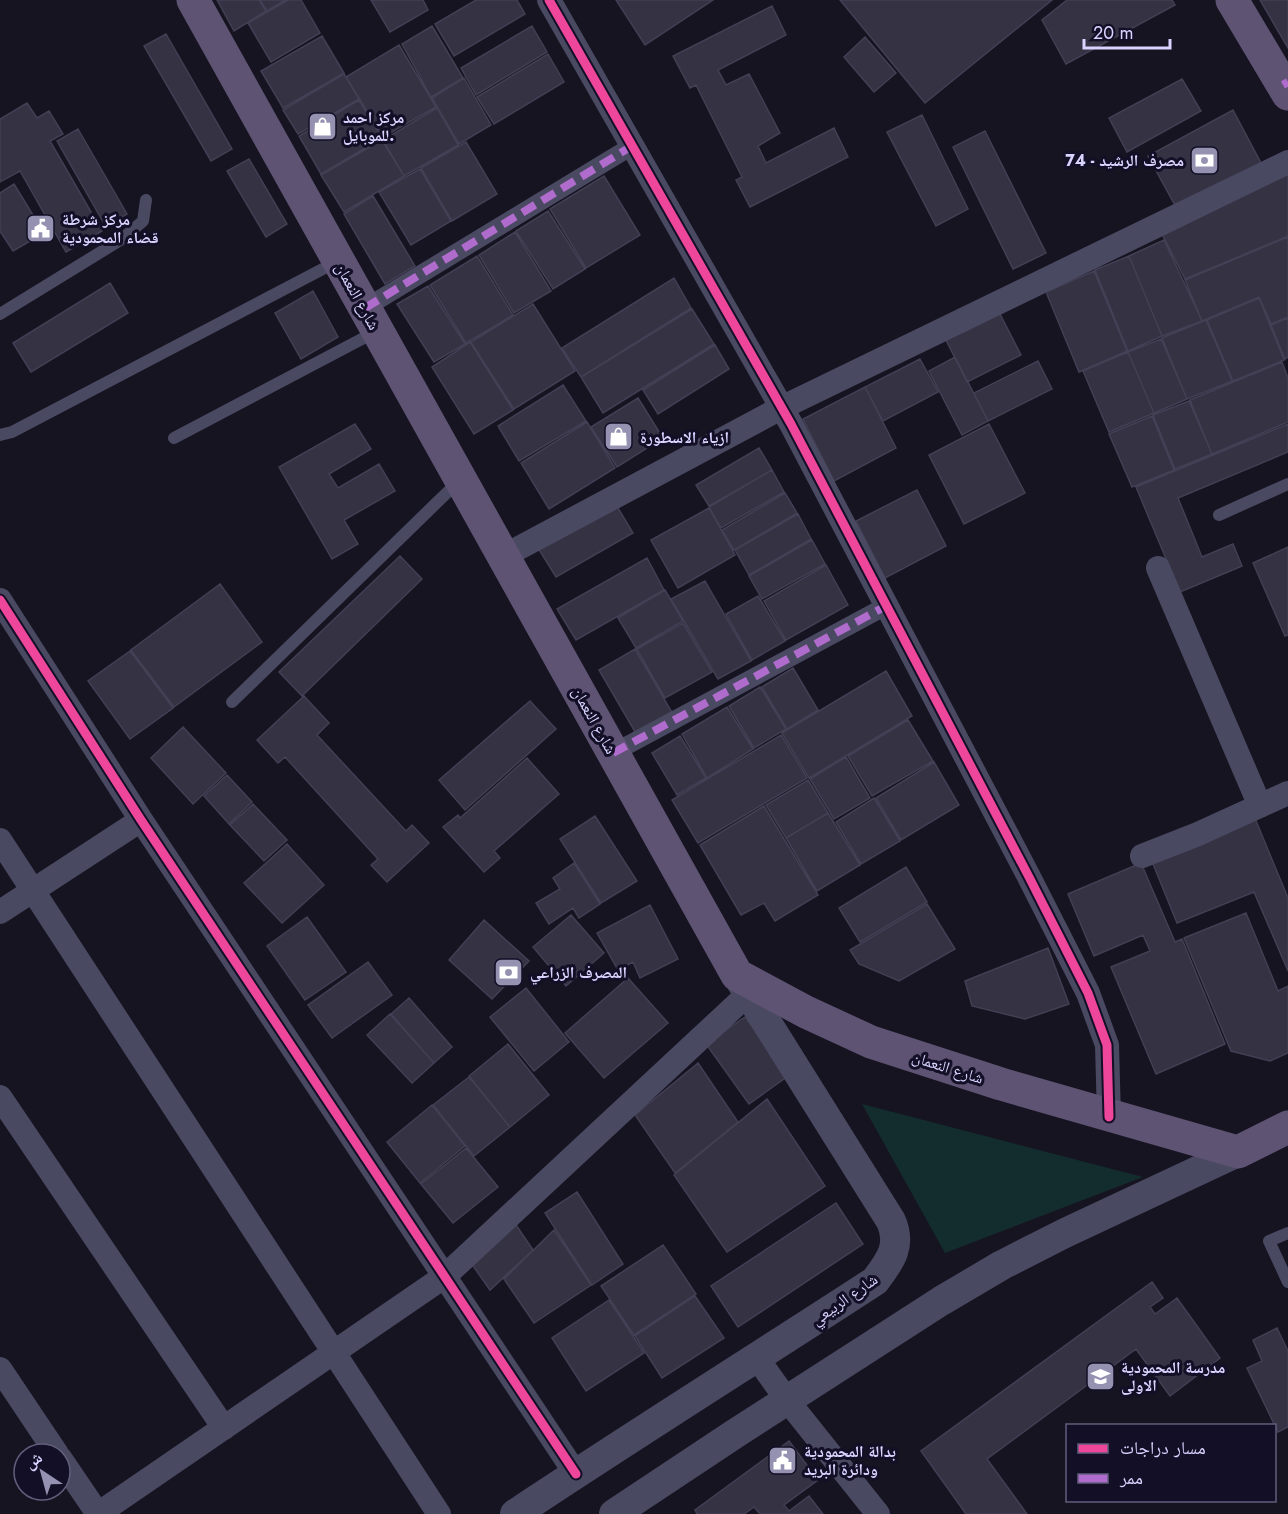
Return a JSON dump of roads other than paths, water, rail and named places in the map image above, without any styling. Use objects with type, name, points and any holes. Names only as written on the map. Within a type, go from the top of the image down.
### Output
[{"type":"main road","name":"شارع النعمان","points":[[194,0],[743,984],[871,1042],[1109,1117],[1238,1152]]},
{"type":"main road","points":[[1232,0],[1286,87]]},
{"type":"main road","points":[[1238,1152],[1288,1127]]},
{"type":"street","points":[[549,0],[781,408],[1088,993],[1107,1045],[1109,1117]]},
{"type":"street","points":[[371,319],[632,146]]},
{"type":"street","points":[[504,556],[781,408],[1288,162]]},
{"type":"street","points":[[1158,568],[1260,806]]},
{"type":"street","points":[[613,753],[886,606]]},
{"type":"street","points":[[4,613],[576,1474]]},
{"type":"street","points":[[1142,856],[1198,834],[1288,793]]},
{"type":"street","points":[[0,912],[141,820]]},
{"type":"street","points":[[0,840],[439,1514]]},
{"type":"street","points":[[72,1476],[98,1514],[445,1276],[743,984]]},
{"type":"street","name":"شارع الربيعي","points":[[515,1514],[875,1281],[892,1257],[896,1238],[891,1221],[743,984]]},
{"type":"street","points":[[0,1097],[224,1428]]},
{"type":"street","points":[[614,1514],[941,1301],[1002,1265],[1238,1152]]},
{"type":"street","points":[[757,1358],[787,1400],[878,1514]]},
{"type":"street","points":[[0,1369],[49,1442]]},
{"type":"lane","points":[[0,314],[122,239],[142,221],[146,200]]},
{"type":"lane","points":[[0,435],[12,432],[339,261]]},
{"type":"lane","points":[[174,438],[371,319]]},
{"type":"lane","points":[[232,702],[460,479]]},
{"type":"lane","points":[[1219,515],[1288,484]]},
{"type":"lane","points":[[1288,1233],[1269,1241],[1288,1282]]},
{"type":"place","name":"مركز احمد للموبايل.","points":[[322,126]]},
{"type":"place","name":"مصرف الرشيد - 74","points":[[1205,160]]},
{"type":"place","name":"مركز شرطة قضاء المحمودية","points":[[41,228]]},
{"type":"place","name":"ازياء الاسطورة","points":[[619,437]]},
{"type":"place","name":"المصرف الزراعي","points":[[509,972]]},
{"type":"place","name":"مدرسة المحمودية الاولى","points":[[1100,1376]]},
{"type":"place","name":"بدالة المحمودية ودائرة البريد","points":[[783,1460]]}]
